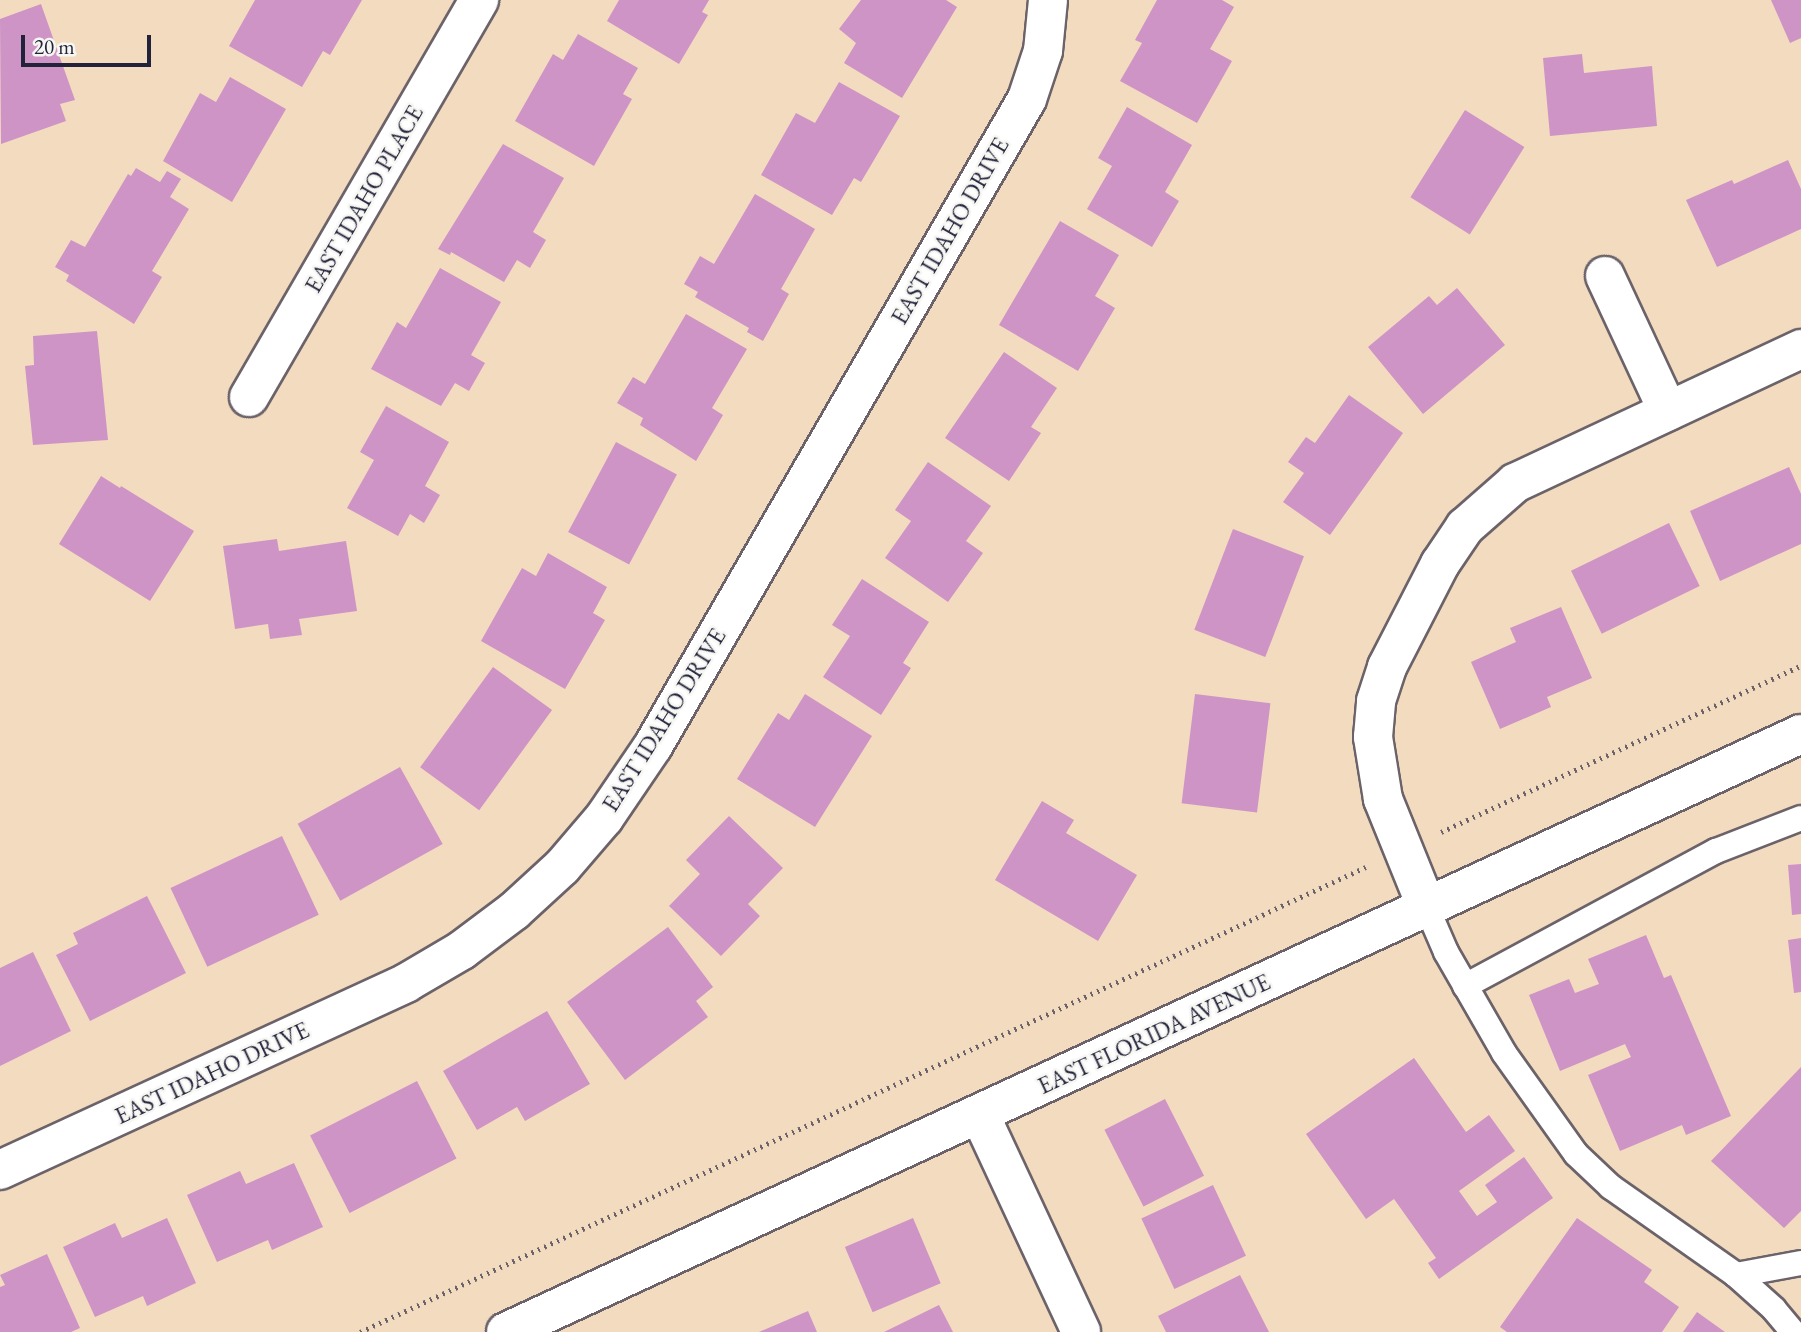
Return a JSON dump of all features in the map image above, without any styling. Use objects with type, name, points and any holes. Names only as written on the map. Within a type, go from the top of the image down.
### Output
[{"type":"street","name":"EAST IDAHO PLACE","points":[[249,397],[479,0]]},
{"type":"street","name":"EAST IDAHO DRIVE","points":[[0,1170],[406,983],[470,944],[514,911],[562,867],[604,818],[653,746],[1027,99],[1043,51],[1048,0]]},
{"type":"street","points":[[1605,276],[1668,411]]},
{"type":"street","points":[[1427,908],[1397,837],[1377,767],[1373,737],[1376,701],[1387,667],[1440,564],[1465,527],[1488,503],[1515,483],[1801,349]]},
{"type":"street","name":"EAST FLORIDA AVENUE","points":[[506,1332],[1801,734]]},
{"type":"street","points":[[980,1115],[1081,1332]]},
{"type":"lane","points":[[1465,986],[1716,851],[1801,818]]},
{"type":"lane","points":[[1427,908],[1465,986],[1523,1082],[1576,1154],[1611,1187],[1736,1275],[1774,1309],[1793,1332]]},
{"type":"lane","points":[[1736,1275],[1801,1263]]},
{"type":"path","points":[[1468,820],[1801,666]]},
{"type":"path","points":[[360,1332],[1340,879]]},
{"type":"building","points":[[255,0],[362,0],[330,55],[323,51],[302,87],[229,46]]},
{"type":"building","points":[[619,0],[709,0],[702,12],[708,15],[679,64],[607,21]]},
{"type":"building","points":[[861,0],[946,0],[957,7],[902,98],[844,63],[856,43],[839,29]]},
{"type":"building","points":[[1157,0],[1222,0],[1234,7],[1210,49],[1232,61],[1197,123],[1120,81],[1142,43],[1135,40]]},
{"type":"building","points":[[1771,0],[1801,0],[1801,38],[1790,43]]},
{"type":"building","points":[[41,4],[75,100],[60,104],[66,121],[1,144],[0,19]]},
{"type":"building","points":[[578,34],[638,68],[623,94],[632,99],[594,166],[515,121],[553,54],[563,60]]},
{"type":"building","points":[[1582,54],[1584,73],[1652,66],[1657,126],[1550,136],[1543,58]]},
{"type":"building","points":[[230,77],[286,109],[232,202],[163,161],[200,93],[216,102]]},
{"type":"building","points":[[839,82],[900,116],[861,182],[854,178],[832,215],[761,175],[796,113],[815,123]]},
{"type":"building","points":[[1127,107],[1192,145],[1165,192],[1179,201],[1152,247],[1087,209],[1112,166],[1098,158]]},
{"type":"building","points":[[1465,110],[1524,147],[1470,234],[1410,197]]},
{"type":"building","points":[[503,144],[564,178],[533,232],[546,240],[530,268],[517,260],[504,282],[451,252],[450,255],[438,249]]},
{"type":"building","points":[[1788,160],[1801,189],[1801,229],[1717,267],[1686,200],[1732,180],[1734,184]]},
{"type":"building","points":[[136,168],[160,182],[167,171],[181,179],[170,197],[189,209],[152,271],[162,277],[134,324],[66,281],[69,275],[55,267],[71,240],[85,247],[128,174],[131,176]]},
{"type":"building","points":[[755,194],[815,229],[781,289],[789,294],[763,341],[747,332],[749,328],[695,297],[698,292],[684,284],[700,256],[714,264]]},
{"type":"building","points":[[1060,221],[1119,255],[1095,296],[1115,308],[1078,371],[999,325]]},
{"type":"building","points":[[440,268],[501,302],[471,355],[485,363],[469,391],[455,383],[441,406],[371,369],[397,322],[406,328]]},
{"type":"building","points":[[1457,288],[1505,345],[1423,414],[1368,347],[1429,296],[1437,305]]},
{"type":"building","points":[[686,314],[747,349],[712,408],[723,415],[696,461],[640,425],[643,418],[617,403],[633,377],[645,384]]},
{"type":"building","points":[[97,331],[108,440],[33,445],[25,366],[34,365],[33,336]]},
{"type":"building","points":[[1004,352],[1057,388],[1031,427],[1041,433],[1009,481],[945,438]]},
{"type":"building","points":[[1349,395],[1403,433],[1330,535],[1283,502],[1304,473],[1288,462],[1306,437],[1315,443]]},
{"type":"building","points":[[386,406],[449,442],[425,486],[440,495],[424,523],[410,514],[398,536],[347,508],[374,460],[360,452]]},
{"type":"building","points":[[616,442],[677,474],[629,564],[568,532]]},
{"type":"building","points":[[928,462],[991,506],[966,541],[983,553],[948,602],[885,558],[911,521],[895,510]]},
{"type":"building","points":[[1789,467],[1801,494],[1801,544],[1720,581],[1690,511]]},
{"type":"building","points":[[101,476],[194,531],[150,601],[59,544]]},
{"type":"building","points":[[1669,523],[1700,586],[1602,634],[1571,571]]},
{"type":"building","points":[[1233,529],[1304,556],[1265,657],[1194,630]]},
{"type":"building","points":[[277,539],[279,551],[346,541],[357,611],[299,619],[302,635],[270,639],[268,624],[235,629],[223,546]]},
{"type":"building","points":[[548,553],[607,587],[593,613],[605,620],[565,689],[481,641],[522,568],[536,576]]},
{"type":"building","points":[[862,579],[929,622],[903,663],[911,668],[881,715],[823,677],[850,636],[832,625]]},
{"type":"building","points":[[1561,607],[1592,678],[1547,697],[1551,707],[1500,729],[1471,662],[1516,642],[1510,628]]},
{"type":"building","points":[[493,667],[552,710],[479,810],[420,767]]},
{"type":"building","points":[[805,694],[872,736],[815,827],[737,779],[778,713],[789,720]]},
{"type":"building","points":[[1195,694],[1270,703],[1257,812],[1182,803]]},
{"type":"building","points":[[400,767],[443,844],[340,901],[298,824]]},
{"type":"building","points":[[1042,801],[1074,820],[1066,833],[1137,875],[1098,941],[995,880]]},
{"type":"building","points":[[729,816],[783,868],[748,904],[760,916],[721,956],[669,906],[700,874],[686,860]]},
{"type":"building","points":[[282,836],[319,915],[207,967],[171,888]]},
{"type":"building","points":[[1801,864],[1801,914],[1792,915],[1788,865]]},
{"type":"building","points":[[147,896],[186,973],[90,1021],[56,955],[78,944],[73,933]]},
{"type":"building","points":[[668,927],[713,987],[696,1001],[708,1017],[625,1080],[567,1002]]},
{"type":"building","points":[[1646,935],[1664,978],[1671,975],[1731,1116],[1686,1135],[1682,1125],[1620,1151],[1588,1075],[1631,1057],[1625,1044],[1560,1071],[1529,995],[1569,979],[1575,993],[1599,984],[1588,959]]},
{"type":"building","points":[[1801,938],[1801,992],[1794,993],[1788,940]]},
{"type":"building","points":[[33,952],[71,1031],[0,1066],[0,968]]},
{"type":"building","points":[[547,1011],[590,1084],[525,1121],[517,1107],[477,1130],[443,1071]]},
{"type":"building","points":[[1414,1058],[1466,1132],[1489,1115],[1515,1151],[1459,1191],[1477,1216],[1497,1202],[1485,1185],[1524,1157],[1553,1198],[1439,1279],[1428,1263],[1436,1258],[1394,1199],[1366,1219],[1306,1134]]},
{"type":"building","points":[[1801,1067],[1801,1211],[1784,1228],[1711,1161]]},
{"type":"building","points":[[417,1081],[456,1159],[350,1213],[310,1135]]},
{"type":"building","points":[[1165,1099],[1204,1176],[1143,1206],[1104,1130]]},
{"type":"building","points":[[294,1163],[323,1227],[272,1250],[268,1240],[217,1262],[187,1195],[240,1171],[246,1184]]},
{"type":"building","points":[[1213,1185],[1246,1256],[1174,1289],[1141,1218]]},
{"type":"building","points":[[167,1218],[196,1283],[147,1306],[143,1296],[95,1317],[63,1247],[115,1223],[122,1238]]},
{"type":"building","points":[[913,1218],[941,1283],[873,1312],[845,1247]]},
{"type":"building","points":[[1577,1218],[1652,1270],[1644,1282],[1679,1307],[1662,1332],[1507,1332],[1500,1327]]},
{"type":"building","points":[[47,1254],[80,1328],[71,1332],[0,1332],[0,1287],[5,1285],[0,1275]]},
{"type":"building","points":[[1240,1275],[1269,1332],[1166,1332],[1158,1316]]},
{"type":"building","points":[[939,1305],[953,1332],[884,1332]]},
{"type":"building","points":[[808,1311],[817,1332],[759,1332]]},
{"type":"building","points":[[1697,1312],[1725,1332],[1683,1332]]}]
